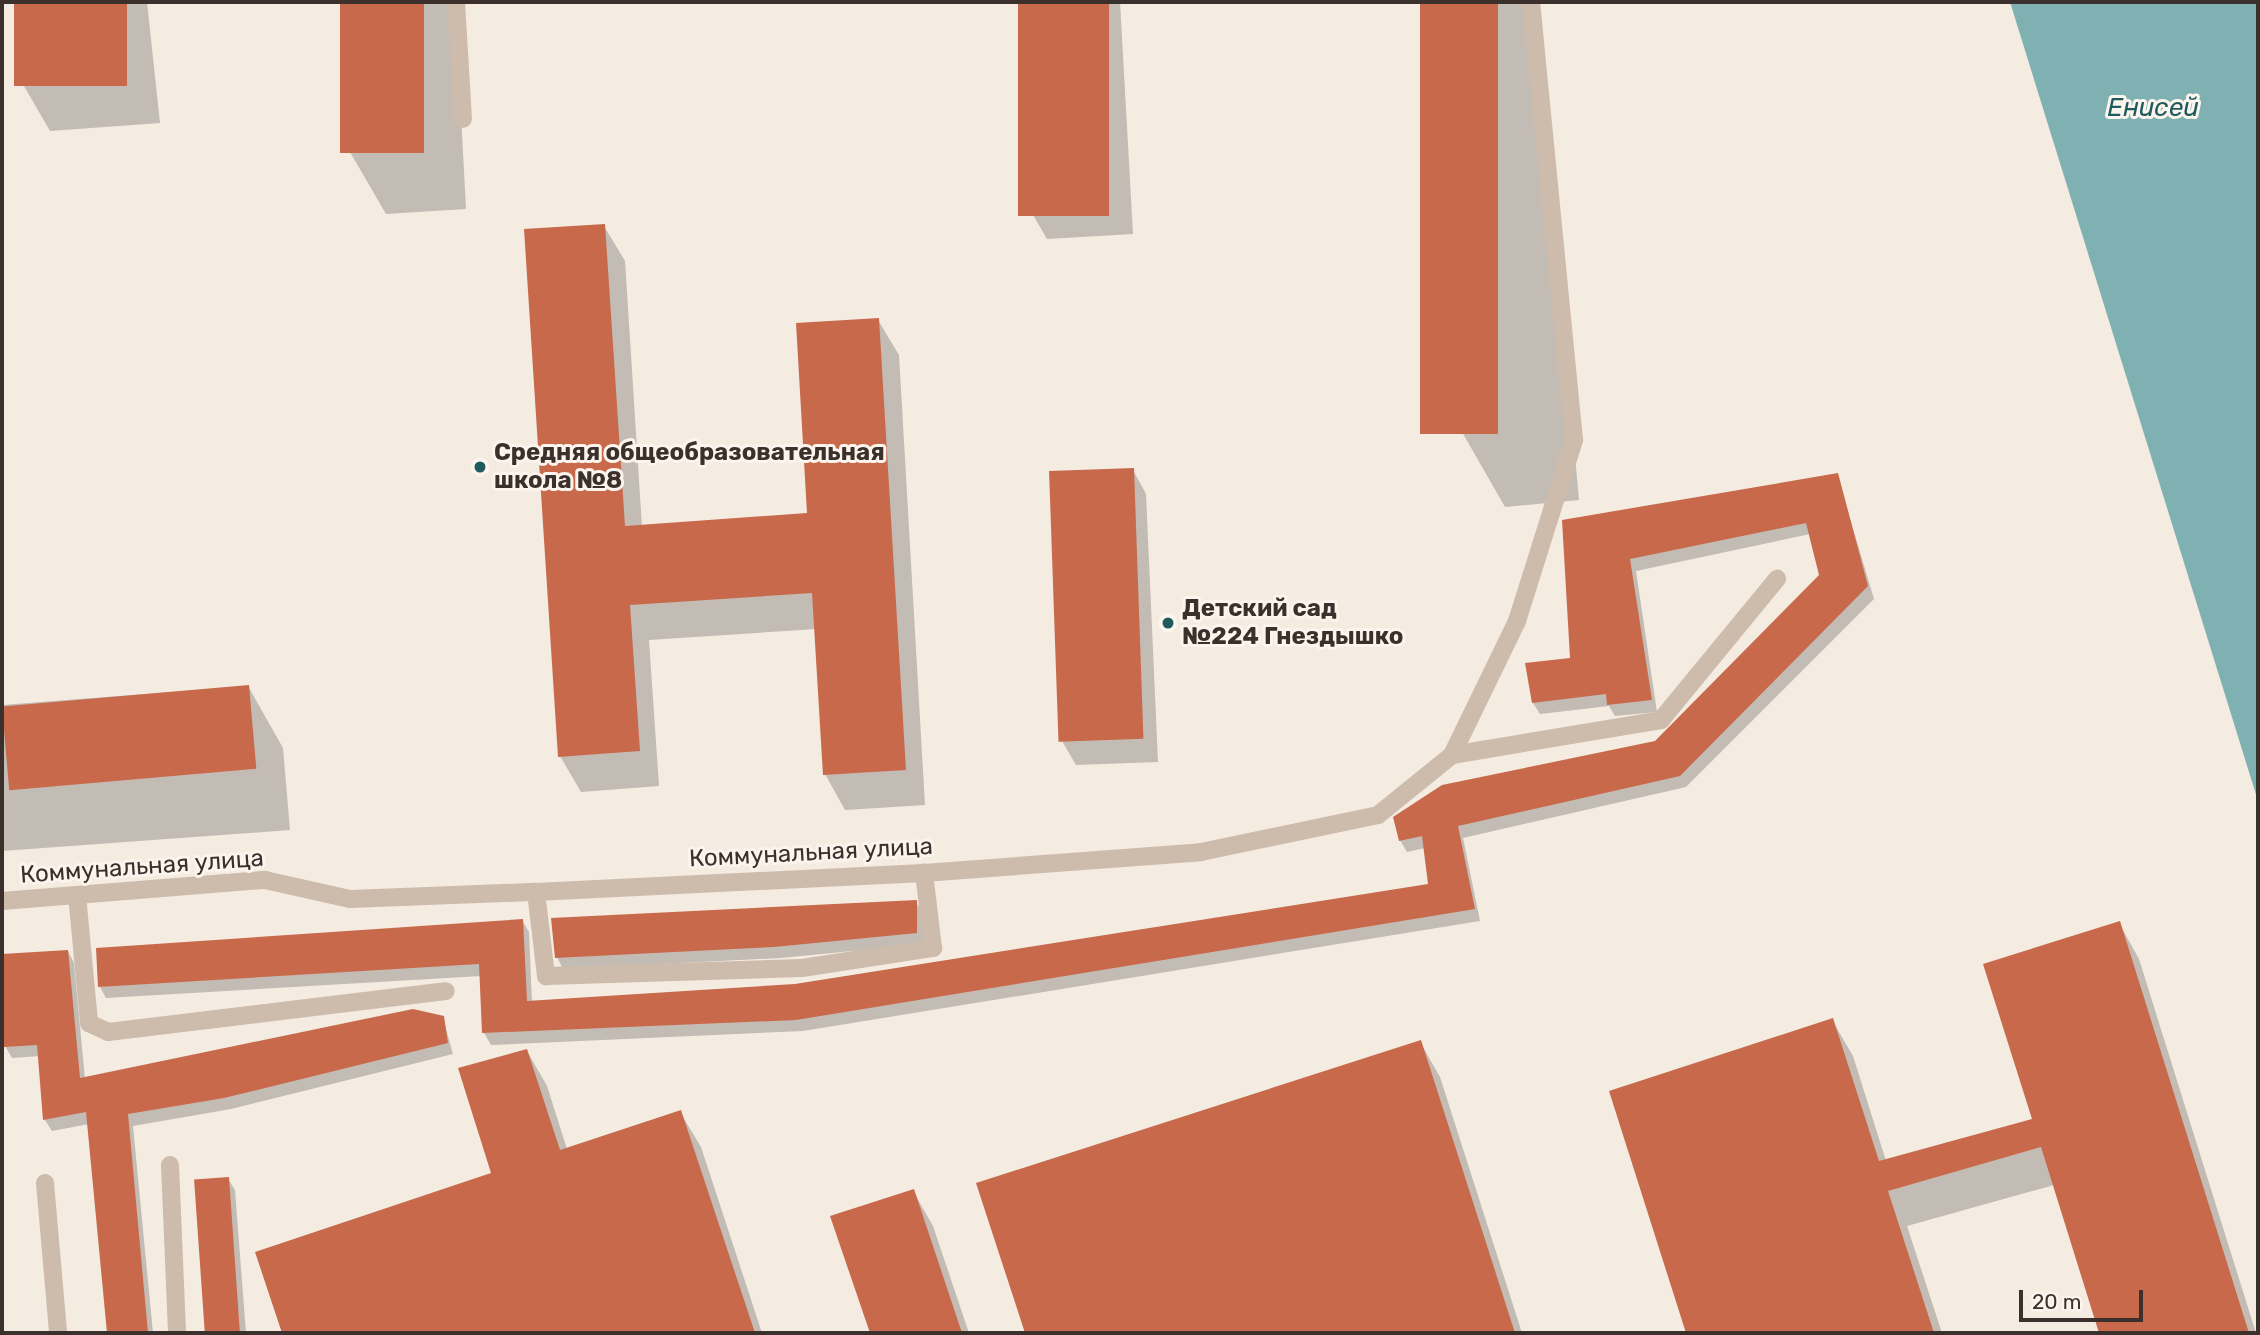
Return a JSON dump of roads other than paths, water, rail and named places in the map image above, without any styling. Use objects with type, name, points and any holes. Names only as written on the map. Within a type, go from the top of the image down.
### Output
[{"type":"street","points":[[456,2],[463,119]]},
{"type":"street","name":"Коммунальная улица","points":[[2,901],[265,880],[350,899],[924,873],[1201,852],[1378,815],[1452,755],[1517,621],[1574,440],[1531,2]]},
{"type":"street","points":[[1452,755],[1661,720],[1777,579]]},
{"type":"street","points":[[536,892],[546,976],[802,968],[933,948],[924,873]]},
{"type":"street","points":[[77,895],[89,1023],[108,1032],[446,991]]},
{"type":"street","points":[[170,1165],[177,1333]]},
{"type":"street","points":[[45,1182],[58,1333]]},
{"type":"water","name":"Енисей","points":[[2010,2],[2258,2],[2258,801]]},
{"type":"place","name":"Средняя общеобразовательная школа №8","points":[[480,467]]},
{"type":"place","name":"Детский сад №224 Гнездышко","points":[[1168,623]]}]
